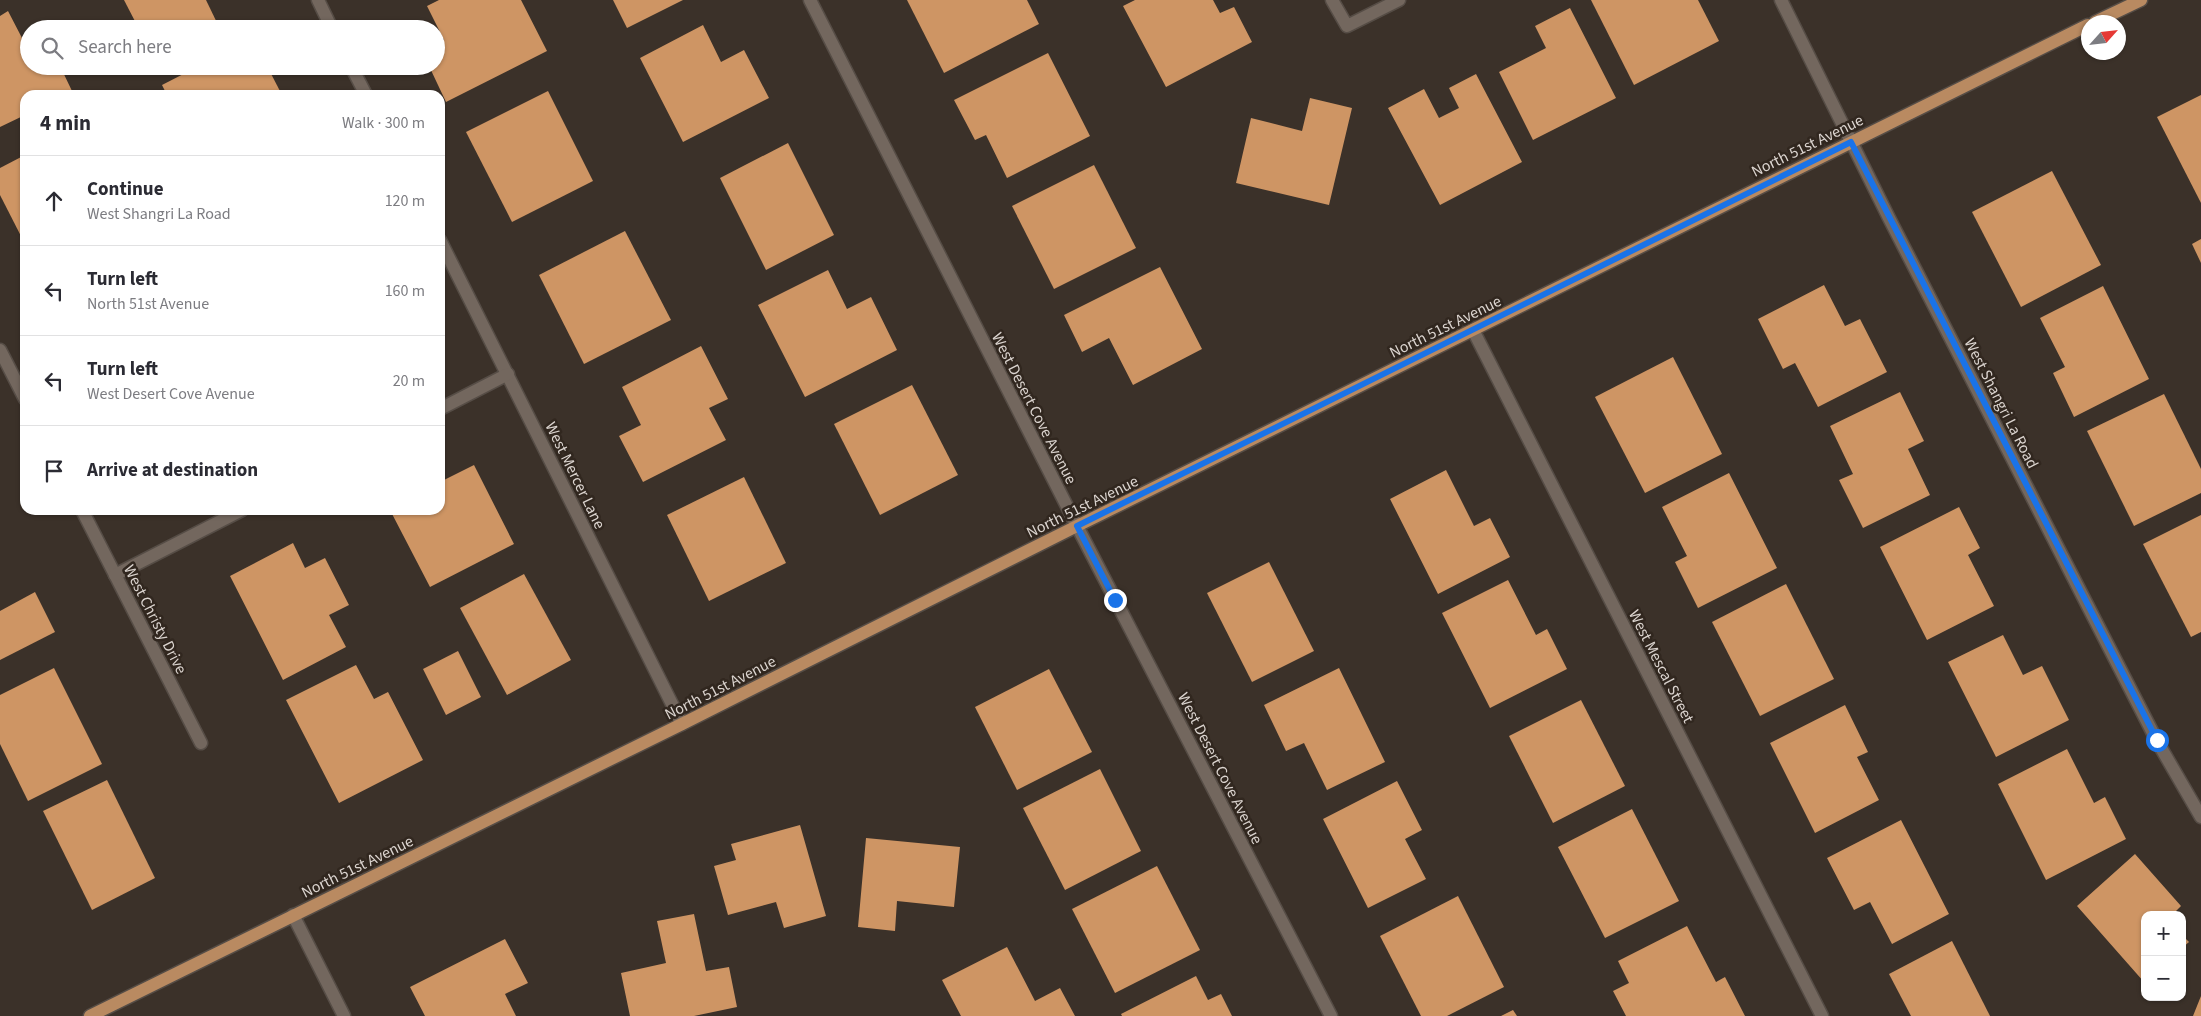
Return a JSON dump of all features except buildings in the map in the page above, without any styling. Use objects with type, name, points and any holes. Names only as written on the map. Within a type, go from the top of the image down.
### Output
[{"type":"main road","points":[[2110,15],[2141,0]]},
{"type":"main road","name":"North 51st Avenue","points":[[90,1016],[2081,29]]},
{"type":"street","points":[[318,0],[328,20]]},
{"type":"street","name":"West Desert Cove Avenue","points":[[810,0],[1077,526],[1331,1016]]},
{"type":"street","points":[[1332,0],[1347,26],[1399,0]]},
{"type":"street","name":"West Shangri La Road","points":[[1781,0],[1851,142],[2157,740],[2201,818]]},
{"type":"street","points":[[356,75],[363,90]]},
{"type":"street","name":"West Mercer Lane","points":[[445,250],[682,724]]},
{"type":"street","name":"West Mescal Street","points":[[1473,330],[1822,1016]]},
{"type":"street","points":[[0,350],[20,389]]},
{"type":"street","points":[[445,406],[508,374]]},
{"type":"street","name":"West Christy Drive","points":[[85,515],[201,743]]},
{"type":"street","points":[[115,575],[232,515]]},
{"type":"street","points":[[293,915],[344,1016]]},
{"type":"route","points":[[1115,600],[1077,526],[1851,142],[2157,740]]}]
